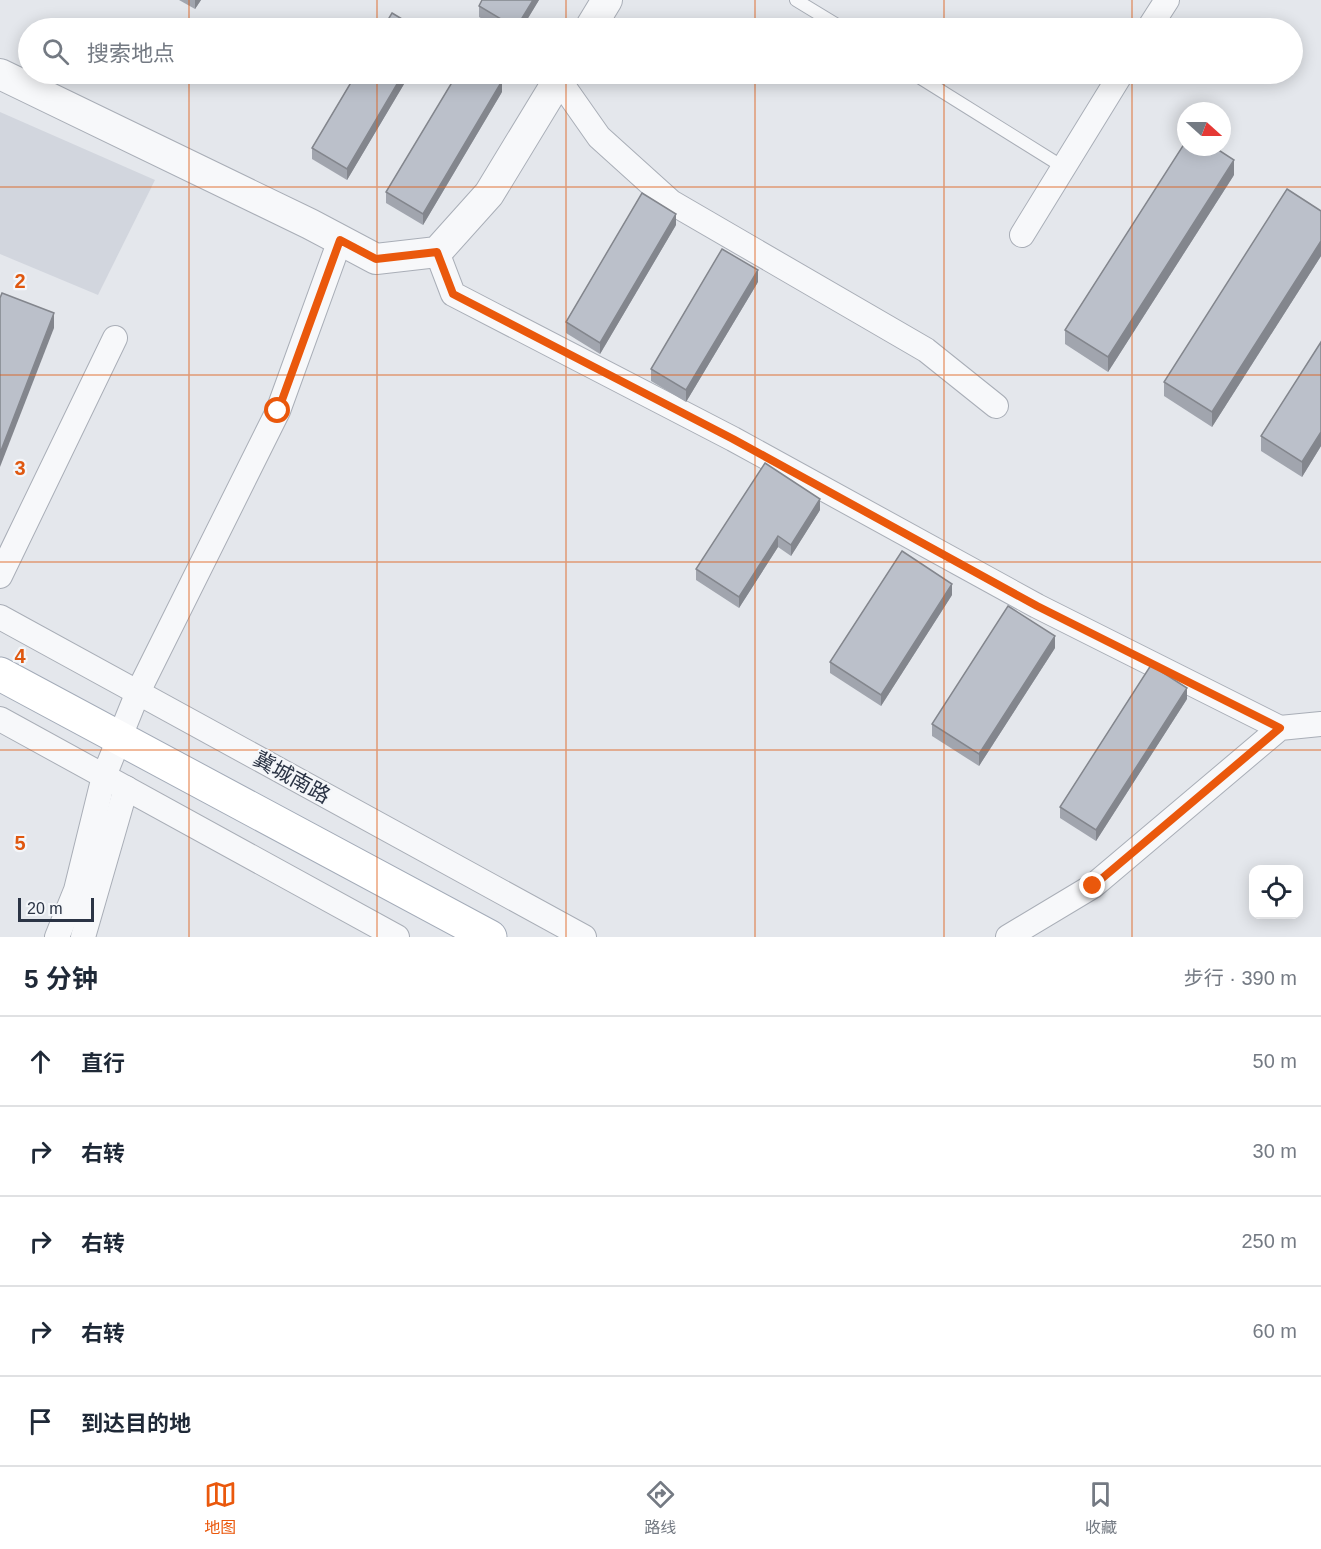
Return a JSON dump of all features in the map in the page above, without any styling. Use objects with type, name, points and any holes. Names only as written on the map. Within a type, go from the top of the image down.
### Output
[{"type":"main road","points":[[0,674],[490,937]]},
{"type":"street","points":[[596,18],[607,0]]},
{"type":"street","points":[[1155,18],[1167,0]]},
{"type":"street","points":[[0,74],[18,83]]},
{"type":"street","points":[[20,84],[376,259],[437,252],[489,194],[556,84]]},
{"type":"street","points":[[565,84],[599,137],[671,202],[926,350],[996,406]]},
{"type":"street","points":[[1022,235],[1115,84]]},
{"type":"street","points":[[57,937],[76,891],[104,776],[118,738],[138,692],[278,411],[340,240]]},
{"type":"street","points":[[437,252],[453,294],[733,439],[1037,606],[1280,728],[1321,724]]},
{"type":"street","points":[[0,576],[115,338]]},
{"type":"street","name":"冀城南路","points":[[0,617],[584,937]]},
{"type":"street","points":[[0,719],[397,937]]},
{"type":"street","points":[[1008,937],[1093,886],[1280,728]]},
{"type":"street","points":[[83,937],[126,788]]},
{"type":"lane","points":[[796,0],[826,18]]},
{"type":"lane","points":[[930,84],[1064,167]]},
{"type":"shaded area","points":[[0,112],[155,180],[98,295],[0,254]]},
{"type":"building","points":[[482,0],[533,0],[522,18],[499,18],[479,6]]},
{"type":"building","points":[[392,13],[400,18],[389,18]]},
{"type":"building","points":[[350,84],[397,84],[347,169],[312,148]]},
{"type":"building","points":[[451,84],[500,84],[423,214],[386,192]]},
{"type":"building","points":[[1177,155],[1228,156],[1234,160],[1108,357],[1065,330]]},
{"type":"building","points":[[1287,189],[1321,211],[1321,241],[1212,412],[1164,382]]},
{"type":"building","points":[[642,193],[676,214],[600,343],[566,322]]},
{"type":"building","points":[[722,249],[758,270],[686,390],[651,369]]},
{"type":"building","points":[[2,293],[54,313],[0,453],[0,298]]},
{"type":"building","points":[[1321,342],[1321,432],[1302,462],[1261,436]]},
{"type":"building","points":[[765,463],[820,499],[791,545],[778,536],[739,597],[696,569]]},
{"type":"building","points":[[902,551],[952,584],[881,695],[830,662]]},
{"type":"building","points":[[1008,606],[1055,636],[979,754],[932,724]]},
{"type":"building","points":[[1151,665],[1187,688],[1096,830],[1060,807]]},
{"type":"route","points":[[278,411],[340,240],[376,259],[437,252],[453,294],[733,439],[1037,606],[1280,728],[1093,886]]}]
